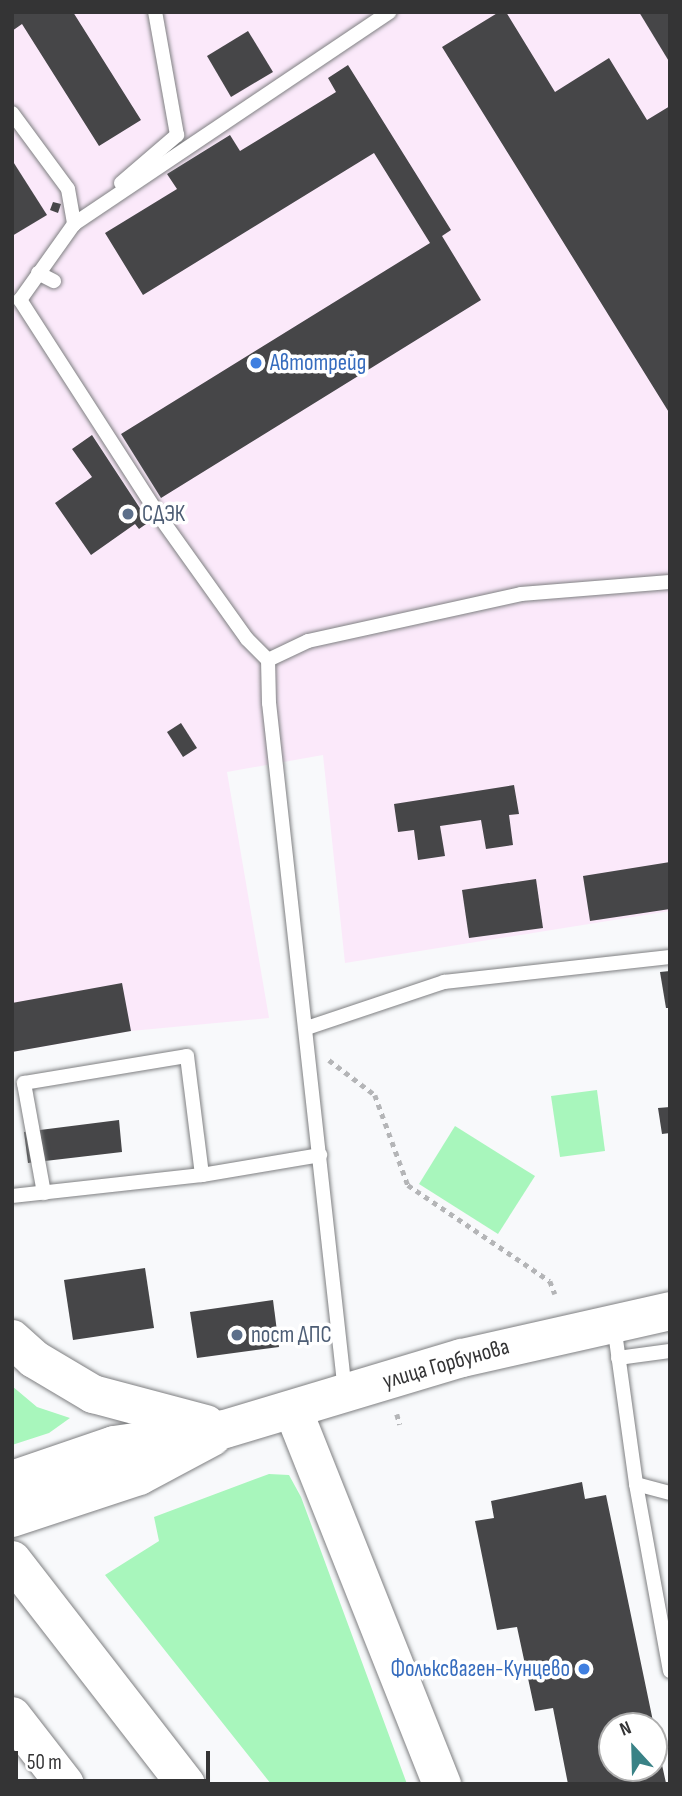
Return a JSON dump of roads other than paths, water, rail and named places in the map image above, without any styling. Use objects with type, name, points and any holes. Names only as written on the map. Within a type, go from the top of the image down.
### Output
[{"type":"main road","name":"улица Горбунова","points":[[12,1480],[114,1445],[225,1429],[613,1320],[670,1311]]},
{"type":"main road","points":[[12,1339],[34,1359],[93,1394],[225,1429]]},
{"type":"main road","points":[[134,1405],[149,1415],[159,1437],[155,1458],[139,1476]]},
{"type":"main road","points":[[293,1410],[442,1784]]},
{"type":"main road","name":"улица Горбунова","points":[[12,1518],[139,1476],[225,1429]]},
{"type":"main road","points":[[12,1560],[186,1784]]},
{"type":"main road","points":[[12,1716],[65,1784]]},
{"type":"lane","points":[[155,12],[177,135],[74,224],[16,301],[163,522],[247,639],[268,660],[269,703],[307,1028],[345,1394]]},
{"type":"lane","points":[[74,224],[389,12]]},
{"type":"lane","points":[[12,113],[68,189],[74,224]]},
{"type":"lane","points":[[38,273],[54,281]]},
{"type":"lane","points":[[268,660],[308,641],[522,594],[670,582]]},
{"type":"lane","points":[[307,1028],[444,982],[670,957]]},
{"type":"lane","points":[[44,1193],[24,1083],[187,1056],[202,1175]]},
{"type":"lane","points":[[12,1196],[202,1175],[320,1154]]},
{"type":"lane","points":[[613,1320],[636,1484],[670,1671]]},
{"type":"lane","points":[[618,1358],[670,1351]]},
{"type":"lane","points":[[636,1484],[670,1493]]},
{"type":"place","name":"Автотрейд","points":[[256,363]]},
{"type":"place","name":"СДЭК","points":[[128,514]]},
{"type":"place","name":"пост ДПС","points":[[237,1335]]},
{"type":"place","name":"Фольксваген-Кунцево","points":[[584,1669]]}]
